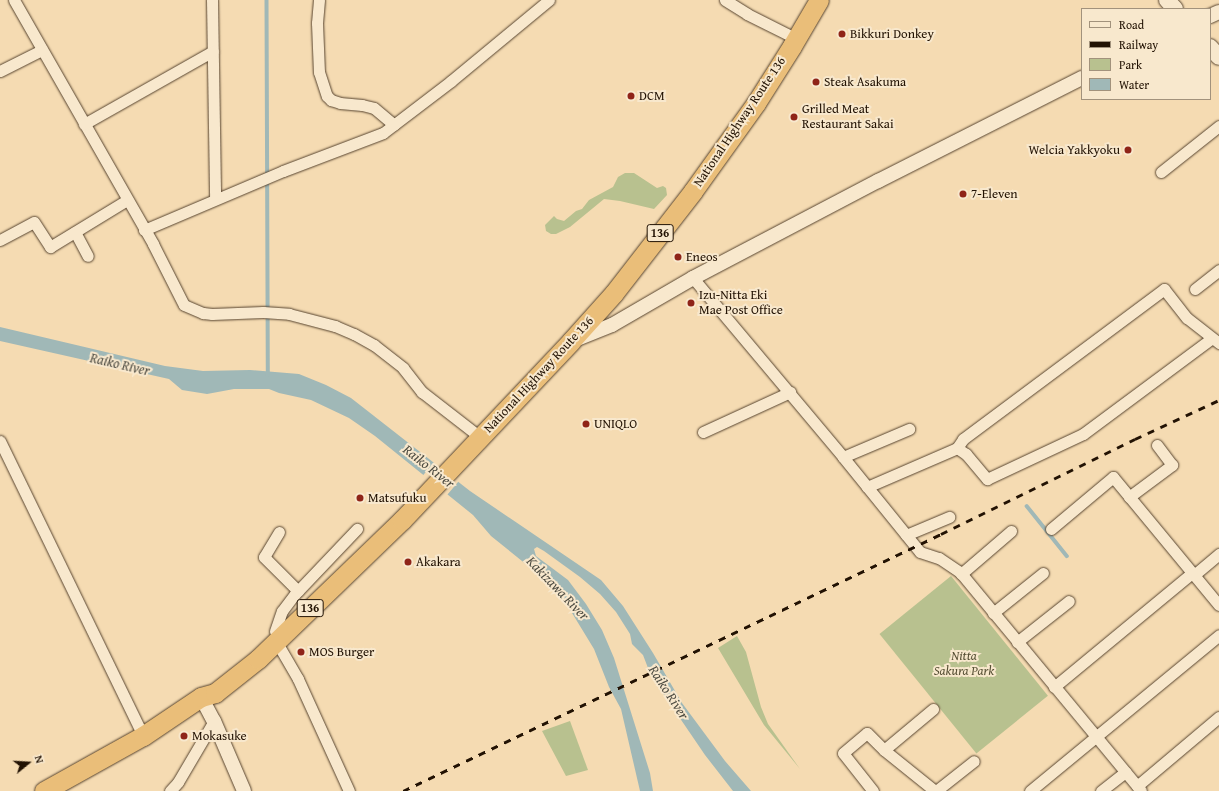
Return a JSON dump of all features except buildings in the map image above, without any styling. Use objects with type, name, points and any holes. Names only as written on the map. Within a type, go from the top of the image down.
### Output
[{"type":"highway","name":"National Highway Route 136","points":[[563,343],[679,191],[787,34],[807,0]]},
{"type":"highway","name":"National Highway Route 136","points":[[44,791],[143,736],[201,697],[215,693],[258,659],[276,636],[409,506],[563,343],[614,293],[693,191],[756,103],[819,0]]},
{"type":"main road","points":[[1167,0],[1174,8]]},
{"type":"main road","points":[[1211,48],[1219,57]]},
{"type":"street","points":[[14,0],[144,230],[184,305],[203,313],[212,314],[263,312],[289,314],[341,328],[374,345],[403,368],[422,392],[474,438]]},
{"type":"street","points":[[212,0],[215,198]]},
{"type":"street","points":[[319,0],[317,23],[320,72],[327,96],[331,100],[340,103],[362,104],[374,108],[394,125]]},
{"type":"street","points":[[725,0],[747,14],[787,34]]},
{"type":"street","points":[[144,230],[215,198],[383,132],[394,125],[547,1]]},
{"type":"street","points":[[0,71],[42,50]]},
{"type":"street","points":[[84,124],[213,51]]},
{"type":"street","points":[[563,343],[612,325],[693,278],[878,181],[1081,79]]},
{"type":"street","points":[[1161,172],[1219,126]]},
{"type":"street","points":[[0,240],[34,222],[50,247],[127,200]]},
{"type":"street","points":[[75,232],[88,256]]},
{"type":"street","points":[[1195,289],[1219,270]]},
{"type":"street","points":[[693,278],[790,392],[920,552],[940,558],[962,574],[1095,738],[1139,789],[1219,718]]},
{"type":"street","points":[[867,487],[957,448],[963,439],[1164,289],[1187,318],[1215,341],[1083,434],[987,479],[966,454],[957,448]]},
{"type":"street","points":[[703,432],[790,392]]},
{"type":"street","points":[[843,457],[909,429]]},
{"type":"street","points":[[1,444],[143,736]]},
{"type":"street","points":[[1129,497],[1172,465],[1156,445]]},
{"type":"street","points":[[1051,529],[1113,477],[1219,606]]},
{"type":"street","points":[[906,535],[949,517]]},
{"type":"street","points":[[349,791],[298,679],[276,636],[282,611],[298,591],[357,529]]},
{"type":"street","points":[[962,574],[1011,531]]},
{"type":"street","points":[[279,532],[264,557],[298,591]]},
{"type":"street","points":[[1054,687],[1219,554]]},
{"type":"street","points":[[993,612],[1043,573]]},
{"type":"street","points":[[1017,642],[1069,601]]},
{"type":"street","points":[[1030,791],[1219,635]]},
{"type":"street","points":[[201,697],[214,721],[244,791]]},
{"type":"street","points":[[884,750],[933,709]]},
{"type":"street","points":[[170,791],[178,782],[214,721]]},
{"type":"street","points":[[873,791],[843,753],[866,733],[884,750],[936,791],[974,761]]},
{"type":"street","points":[[1101,791],[1125,772]]},
{"type":"green space","points":[[625,173],[634,173],[657,188],[663,186],[666,188],[667,195],[654,209],[604,199],[570,227],[556,234],[551,234],[546,231],[545,225],[554,216],[557,219],[564,221],[576,211],[582,209],[589,200],[613,187],[618,177]]},
{"type":"green space","name":"Nitta Sakura Park","points":[[951,576],[1048,696],[976,754],[880,634]]},
{"type":"green space","points":[[737,636],[746,652],[761,707],[768,724],[800,769],[764,725],[718,648]]},
{"type":"green space","points":[[570,721],[588,770],[566,776],[542,731]]},
{"type":"water","points":[[0,327],[165,366],[203,371],[250,370],[299,374],[326,385],[351,398],[470,491],[601,580],[623,606],[653,653],[682,703],[725,761],[751,791],[733,791],[705,755],[658,686],[643,655],[632,644],[630,634],[616,612],[600,594],[580,577],[537,547],[534,549],[536,556],[568,580],[586,604],[602,630],[614,658],[650,773],[653,791],[640,791],[621,709],[609,687],[594,649],[558,590],[491,536],[473,515],[375,436],[349,418],[311,400],[279,393],[269,389],[234,389],[207,394],[182,390],[169,379],[0,341]]},
{"type":"pier","points":[[436,460],[460,480],[445,498],[421,478]]},
{"type":"waterway","points":[[267,0],[268,375]]},
{"type":"waterway","points":[[1027,506],[1067,556]]},
{"type":"railway","points":[[403,791],[1219,400]]},
{"type":"place","name":"Bikkuri Donkey","points":[[842,34]]},
{"type":"place","name":"Steak Asakuma","points":[[816,82]]},
{"type":"place","name":"DCM","points":[[631,96]]},
{"type":"place","name":"Grilled Meat Restaurant Sakai","points":[[794,117]]},
{"type":"place","name":"Welcia Yakkyoku","points":[[1128,150]]},
{"type":"place","name":"7-Eleven","points":[[963,194]]},
{"type":"place","name":"Eneos","points":[[678,257]]},
{"type":"place","name":"Izu-Nitta Eki Mae Post Office","points":[[691,303]]},
{"type":"place","name":"UNIQLO","points":[[586,424]]},
{"type":"place","name":"Matsufuku","points":[[360,498]]},
{"type":"place","name":"Akakara","points":[[408,562]]},
{"type":"place","name":"MOS Burger","points":[[301,652]]},
{"type":"place","name":"Mokasuke","points":[[184,736]]},
{"type":"water label","name":"Raiko River","points":[[120,364]]},
{"type":"water label","name":"Raiko River","points":[[429,466]]},
{"type":"water label","name":"Kakizawa River","points":[[558,588]]},
{"type":"water label","name":"Raiko River","points":[[669,692]]}]
